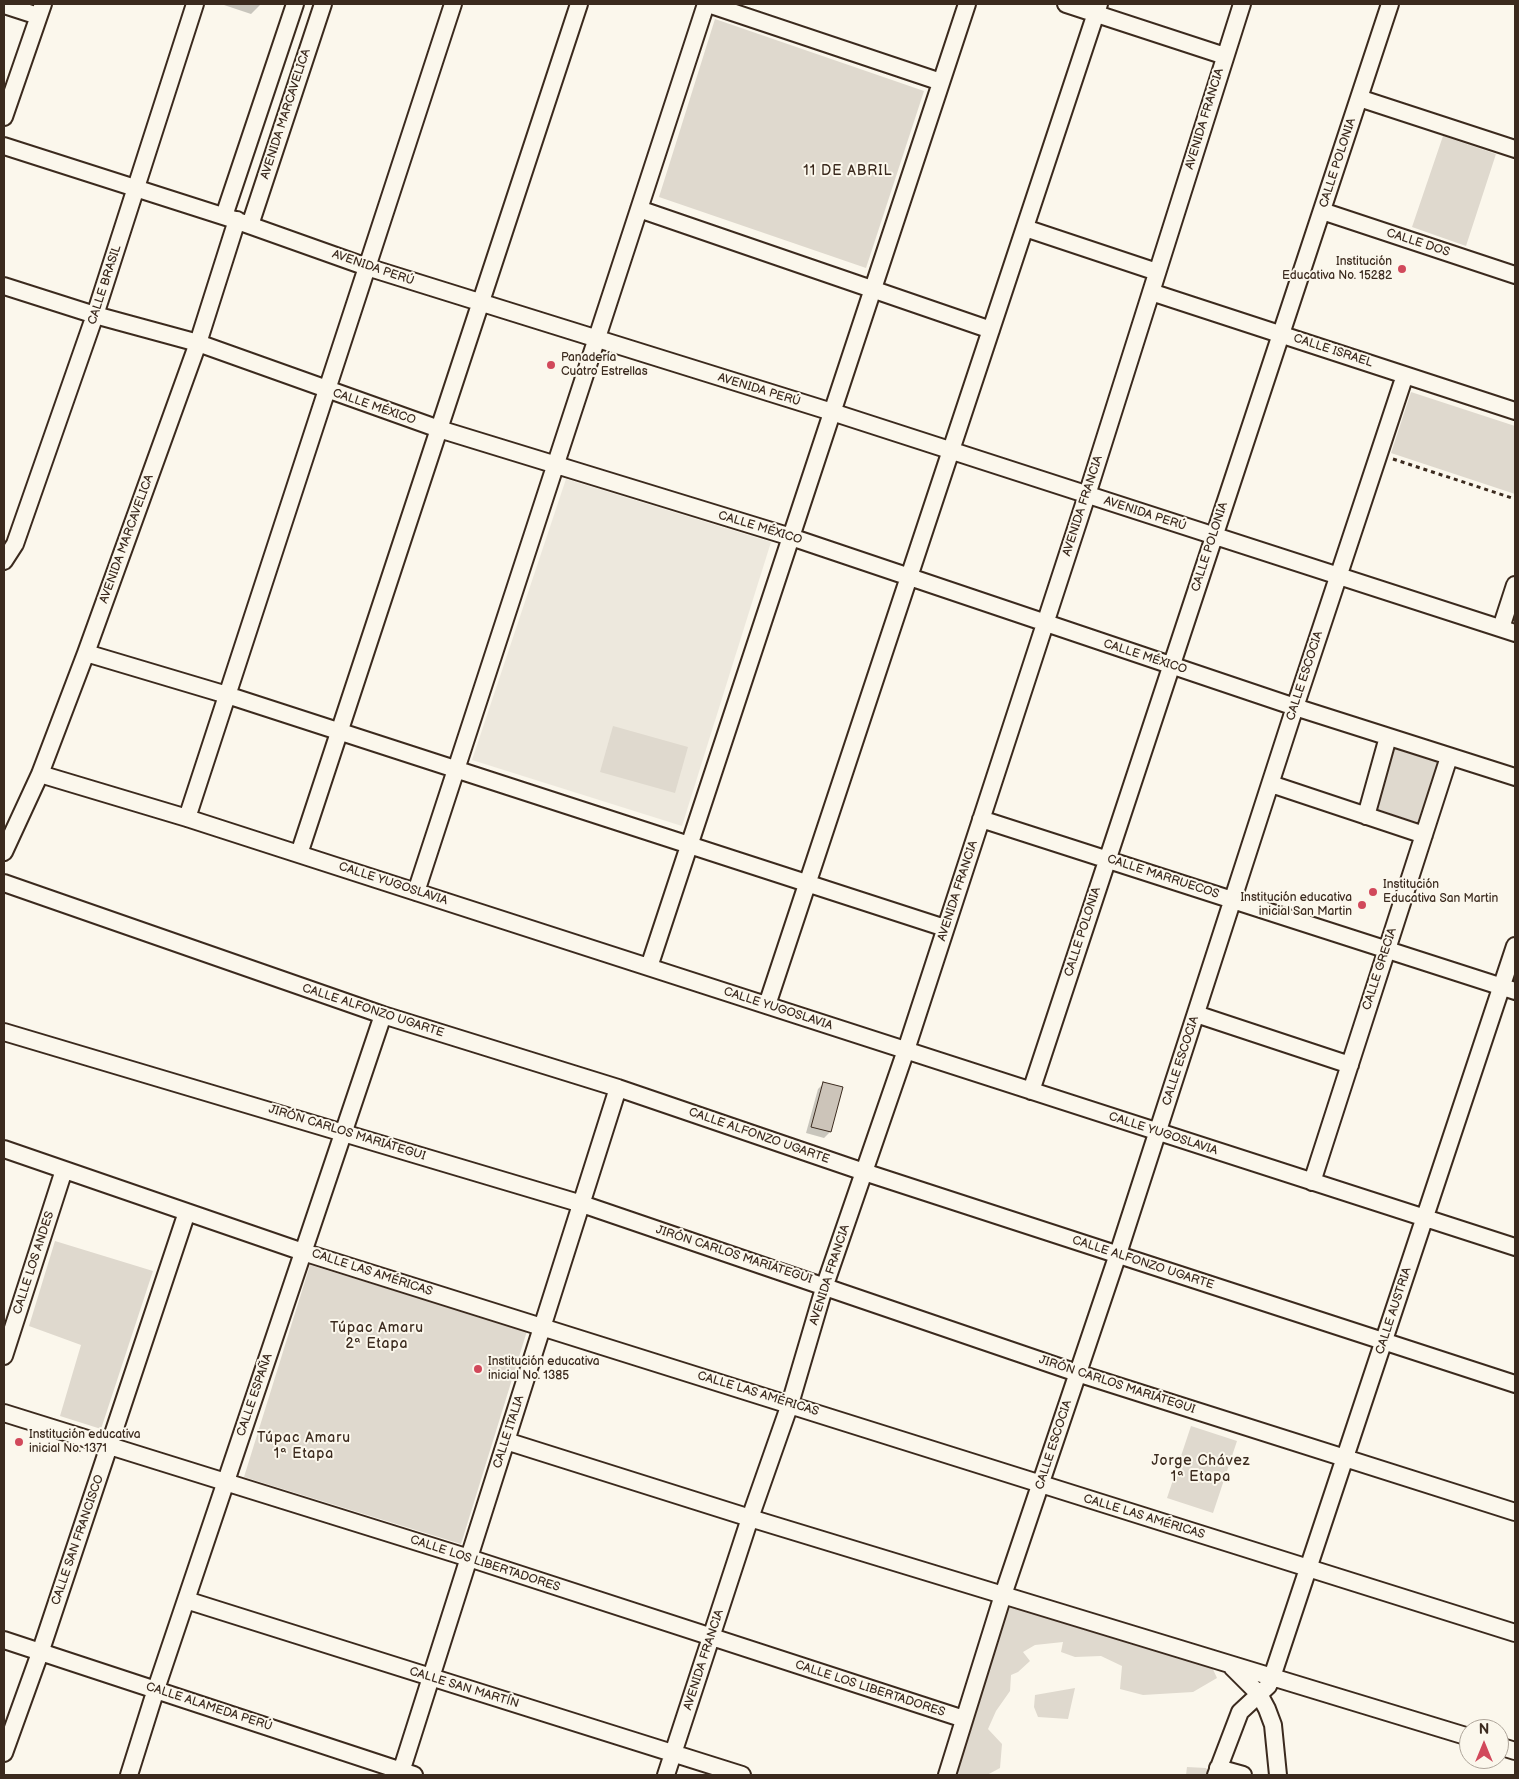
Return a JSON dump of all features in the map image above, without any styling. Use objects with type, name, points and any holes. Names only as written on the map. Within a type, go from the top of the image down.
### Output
[{"type":"street","name":"CALLE BRASIL","points":[[4,561],[15,544],[95,315],[195,4]]},
{"type":"street","name":"AVENIDA MARCAVELICA","points":[[4,852],[40,774],[86,653],[198,343],[237,220],[295,4]]},
{"type":"street","name":"AVENIDA MARCAVELICA","points":[[237,220],[323,4]]},
{"type":"street","points":[[187,818],[453,4]]},
{"type":"street","points":[[299,854],[579,4]]},
{"type":"street","points":[[416,892],[707,4],[941,82]]},
{"type":"street","points":[[649,967],[967,4]]},
{"type":"street","points":[[1066,4],[1098,9],[1225,56]]},
{"type":"street","name":"AVENIDA FRANCIA","points":[[666,1775],[750,1518],[790,1404],[825,1285],[906,1050],[1087,495],[1242,4]]},
{"type":"street","name":"CALLE POLONIA","points":[[1031,1091],[1390,4]]},
{"type":"street","points":[[4,5],[40,10],[4,117]]},
{"type":"street","points":[[767,1005],[1098,9]]},
{"type":"street","points":[[1359,98],[1515,149]]},
{"type":"street","name":"AVENIDA PERÚ","points":[[4,146],[237,220],[367,266],[481,303],[832,412],[1508,630]]},
{"type":"street","points":[[639,209],[991,330]]},
{"type":"street","name":"CALLE DOS","points":[[1322,211],[1515,275]]},
{"type":"street","points":[[1025,228],[1157,272]]},
{"type":"street","name":"CALLE MÉXICO","points":[[4,286],[95,315],[198,343],[439,429],[791,537],[1044,624],[1515,777]]},
{"type":"street","name":"CALLE ISRAEL","points":[[1151,292],[1515,411]]},
{"type":"street","name":"CALLE ESCOCIA","points":[[947,1775],[1003,1595],[1118,1254],[1295,707],[1405,375]]},
{"type":"street","points":[[1508,630],[1515,585]]},
{"type":"street","points":[[86,653],[227,695],[945,928]]},
{"type":"street","points":[[1366,816],[1388,737]]},
{"type":"street","name":"CALLE GRECIA","points":[[1312,1182],[1449,757]]},
{"type":"street","name":"CALLE YUGOSLAVIA","points":[[40,774],[187,818],[1515,1247]]},
{"type":"street","points":[[1271,784],[1424,835]]},
{"type":"street","name":"CALLE MARRUECOS","points":[[981,819],[1508,989]]},
{"type":"street","name":"CALLE ALFONZO UGARTE","points":[[4,883],[383,1015],[618,1088],[864,1172],[1515,1384]]},
{"type":"street","name":"CALLE AUSTRIA","points":[[1217,1772],[1240,1712],[1268,1686],[1272,1677],[1310,1568],[1425,1218],[1508,989],[1515,946]]},
{"type":"street","points":[[1196,1014],[1350,1065]]},
{"type":"street","name":"CALLE ESPAÑA","points":[[129,1775],[342,1131],[383,1015]]},
{"type":"street","name":"JIRÓN CARLOS MARIÁTEGUI","points":[[4,1032],[342,1131],[582,1204],[1077,1372],[1515,1512]]},
{"type":"street","name":"CALLE ITALIA","points":[[405,1774],[431,1678],[618,1088]]},
{"type":"street","name":"CALLE LAS AMÉRICAS","points":[[4,1149],[303,1252],[1515,1633]]},
{"type":"street","name":"CALLE LOS ANDES","points":[[4,1356],[64,1170]]},
{"type":"street","name":"CALLE SAN FRANCISCO","points":[[4,1753],[40,1653],[187,1212]]},
{"type":"street","name":"CALLE LOS LIBERTADORES","points":[[4,1412],[225,1483],[469,1558],[964,1719]]},
{"type":"street","points":[[506,1441],[750,1518],[1459,1734]]},
{"type":"street","name":"CALLE SAN MARTÍN","points":[[186,1600],[742,1775]]},
{"type":"street","name":"CALLE ALAMEDA PERÚ","points":[[4,1640],[156,1689],[405,1774]]},
{"type":"street","points":[[1228,1663],[1259,1694],[1273,1725],[1278,1775]]},
{"type":"street","points":[[1217,1772],[1244,1775]]},
{"type":"path","points":[[1379,454],[1515,499]]},
{"type":"shaded area","points":[[715,19],[924,91],[866,268],[659,197]]},
{"type":"shaded area","points":[[1443,136],[1496,154],[1466,246],[1412,227]]},
{"type":"shaded area","points":[[1411,392],[1515,426],[1515,494],[1391,453]]},
{"type":"shaded area","points":[[566,479],[771,542],[682,826],[472,760]]},
{"type":"shaded area","points":[[613,726],[688,747],[675,793],[600,772]]},
{"type":"shaded area","points":[[1390,744],[1441,760],[1421,824],[1371,807]]},
{"type":"shaded area","points":[[55,1241],[153,1271],[101,1429],[60,1416],[81,1345],[29,1326]]},
{"type":"shaded area","points":[[310,1265],[527,1331],[461,1544],[244,1477]]},
{"type":"shaded area","points":[[1191,1426],[1237,1441],[1213,1513],[1167,1498]]},
{"type":"shaded area","points":[[1003,1595],[1210,1663],[1217,1678],[1193,1692],[1143,1695],[1120,1689],[1122,1666],[1101,1656],[1075,1657],[1061,1652],[1063,1642],[1035,1645],[1023,1652],[1030,1661],[1018,1672],[1011,1675],[1010,1691],[996,1711],[988,1729],[1002,1744],[1000,1768],[987,1775],[950,1775]]},
{"type":"shaded area","points":[[1075,1688],[1068,1719],[1038,1717],[1034,1707],[1035,1695]]},
{"type":"shaded area","points":[[1187,1767],[1206,1768],[1211,1775],[1186,1775]]},
{"type":"building","points":[[823,1082],[843,1087],[831,1132],[811,1127]]},
{"type":"place","name":"Institución Educativa No. 15282","points":[[1402,269]]},
{"type":"place","name":"Panadería Cuatro Estrellas","points":[[551,365]]},
{"type":"place","name":"Institución Educativa San Martin","points":[[1373,892]]},
{"type":"place","name":"Institución educativa inicial San Martin","points":[[1362,905]]},
{"type":"place","name":"Institución educativa inicial No. 1385","points":[[478,1369]]},
{"type":"place","name":"Institución educativa inicial No. 1371","points":[[19,1442]]},
{"type":"district","name":"11 DE ABRIL","points":[[848,171]]},
{"type":"district","name":"Túpac Amaru 2ª Etapa","points":[[377,1336]]},
{"type":"district","name":"Túpac Amaru 1ª Etapa","points":[[304,1446]]},
{"type":"district","name":"Jorge Chávez 1ª Etapa","points":[[1201,1469]]}]
